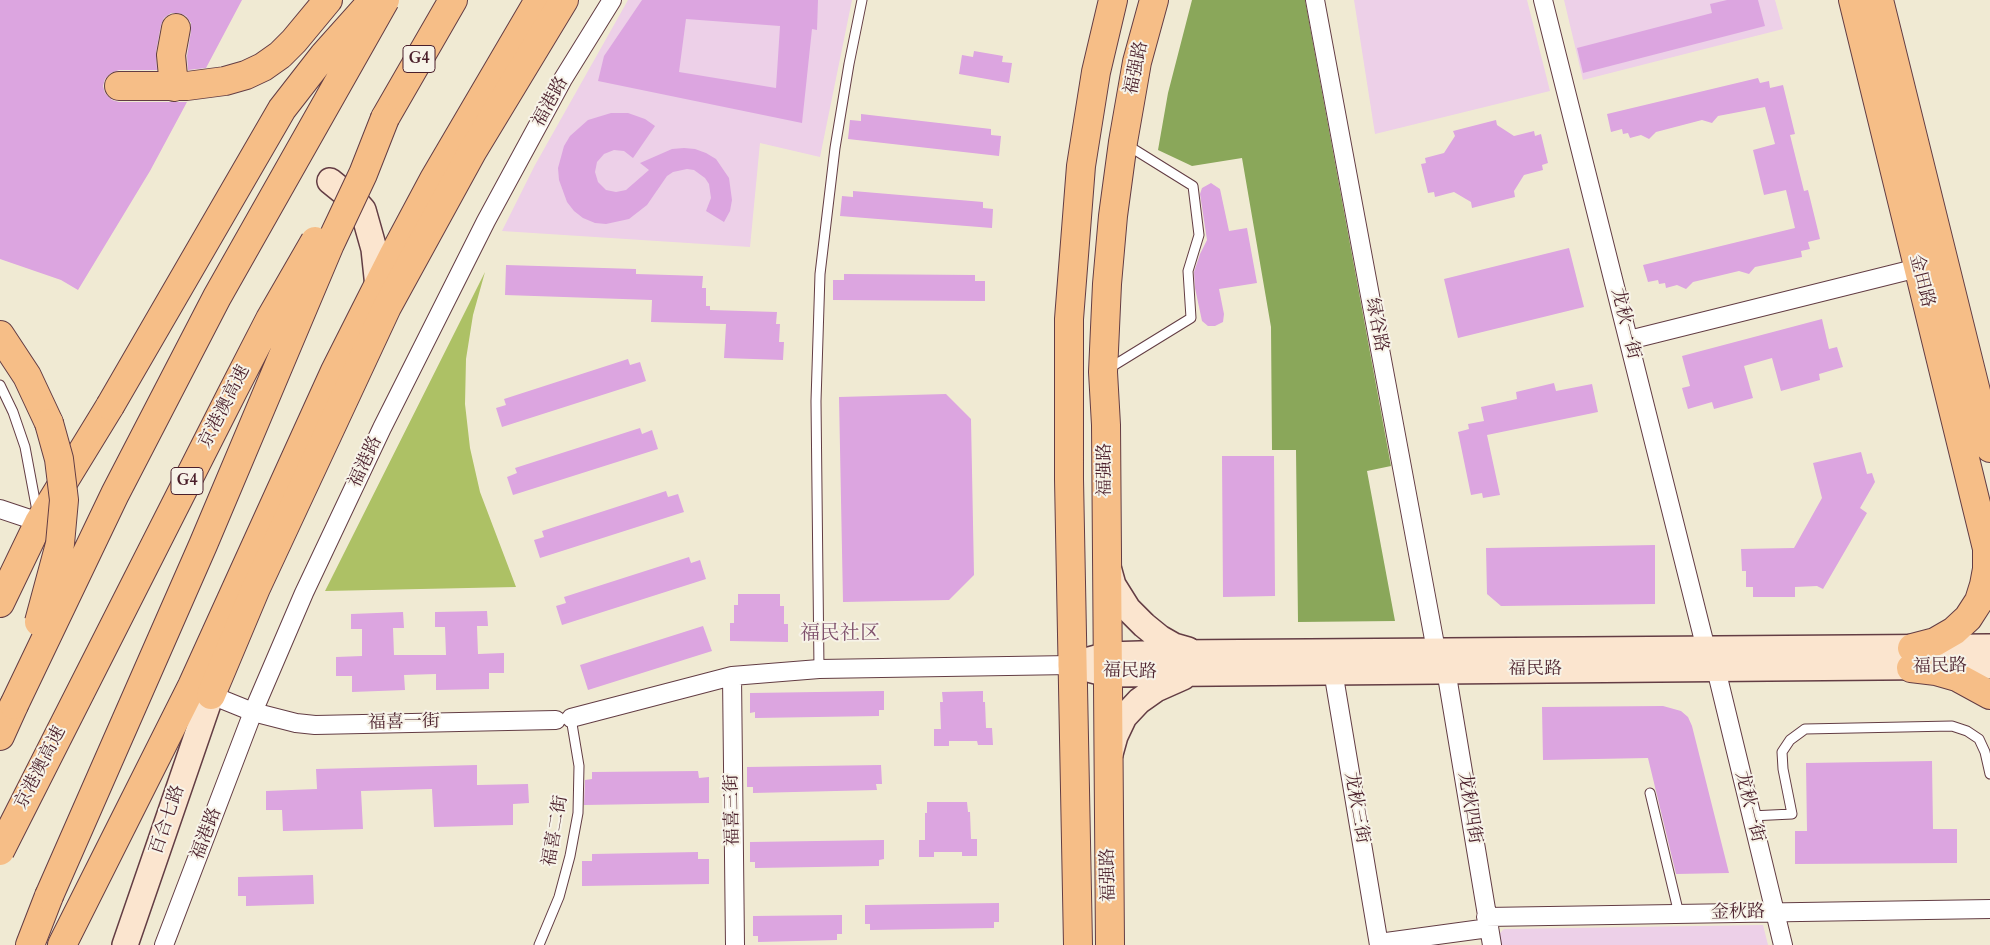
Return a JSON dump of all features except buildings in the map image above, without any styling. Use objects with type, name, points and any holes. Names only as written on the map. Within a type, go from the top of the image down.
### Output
[{"type":"main road","points":[[0,603],[39,522],[110,406],[277,117],[318,62],[373,0]]},
{"type":"main road","points":[[0,736],[115,494],[213,306],[385,0]]},
{"type":"main road","name":"京港澳高速","points":[[0,851],[270,319],[453,0]]},
{"type":"main road","points":[[62,945],[192,686],[336,371],[378,286],[434,179],[539,0]]},
{"type":"main road","points":[[211,695],[264,570],[388,307],[472,152],[564,0]]},
{"type":"main road","name":"福强路","points":[[1078,945],[1068,375],[1072,267],[1076,206],[1087,122],[1096,72],[1113,0]]},
{"type":"main road","name":"福强路","points":[[1110,945],[1106,425],[1103,372],[1112,226],[1123,142],[1137,62],[1154,0]]},
{"type":"main road","name":"金田路","points":[[1853,0],[1989,556],[1984,586],[1979,601],[1968,618],[1954,631],[1911,658]]},
{"type":"main road","name":"金田路","points":[[1879,0],[1990,448]]},
{"type":"main road","points":[[120,86],[174,87],[226,81],[246,75],[264,67],[280,55],[324,6]]},
{"type":"main road","points":[[174,87],[171,55],[176,28]]},
{"type":"main road","points":[[30,945],[49,896],[199,554],[330,244],[363,174],[385,118]]},
{"type":"main road","points":[[330,181],[363,210],[374,248],[378,286]]},
{"type":"main road","points":[[0,335],[27,376],[49,423],[63,482],[63,520],[54,570],[14,705]]},
{"type":"main road","points":[[1106,563],[1113,585],[1128,609],[1160,638],[1199,663],[1139,701],[1124,718],[1115,736],[1108,762]]},
{"type":"main road","name":"福民路","points":[[1911,658],[1990,647]]},
{"type":"main road","points":[[1911,658],[1990,695]]},
{"type":"main road","name":"福民路","points":[[1072,665],[1441,660],[1911,658],[1990,666]]},
{"type":"main road","name":"福民路","points":[[1199,663],[1333,671],[1441,660]]},
{"type":"main road","name":"百合七路","points":[[125,945],[211,695]]},
{"type":"street","name":"福港路","points":[[164,945],[253,712],[304,593],[382,428],[486,221],[563,79],[612,0]]},
{"type":"street","name":"绿谷路","points":[[1315,0],[1441,660]]},
{"type":"street","name":"龙秋一街","points":[[1543,0],[1783,945]]},
{"type":"street","points":[[1628,340],[1918,268]]},
{"type":"street","points":[[0,509],[39,522]]},
{"type":"street","name":"龙秋四街","points":[[1441,660],[1489,930]]},
{"type":"street","name":"福喜一街","points":[[211,695],[253,712],[296,723],[315,725],[564,719],[732,676],[819,669],[1072,665]]},
{"type":"street","name":"龙秋三街","points":[[1333,671],[1379,944]]},
{"type":"street","name":"福喜三街","points":[[732,676],[735,945]]},
{"type":"street","name":"金秋路","points":[[1379,944],[1489,930],[1679,914],[1990,909]]},
{"type":"lane","points":[[819,669],[816,402],[819,291],[834,148],[862,0]]},
{"type":"lane","points":[[1103,372],[1191,318],[1188,271],[1199,236],[1193,186],[1123,142]]},
{"type":"lane","points":[[0,385],[13,412],[25,447],[36,496],[39,522]]},
{"type":"lane","name":"福喜二街","points":[[539,945],[560,897],[578,813],[580,766],[564,719]]},
{"type":"lane","points":[[1751,816],[1792,814],[1783,769],[1782,752],[1790,740],[1805,729],[1952,726],[1967,731],[1979,739],[1986,752],[1990,774]]},
{"type":"lane","points":[[1650,793],[1679,914]]},
{"type":"shaded area","points":[[628,0],[852,0],[820,157],[760,143],[750,247],[502,231],[535,165]]},
{"type":"shaded area","points":[[1354,0],[1527,0],[1550,91],[1375,134]]},
{"type":"shaded area","points":[[1564,0],[1775,0],[1783,29],[1583,80]]},
{"type":"shaded area","points":[[1763,925],[1768,945],[1495,945],[1494,939],[1504,929]]},
{"type":"green space","points":[[1192,0],[1305,0],[1391,466],[1367,471],[1395,621],[1298,622],[1296,450],[1272,450],[1271,327],[1242,158],[1192,166],[1158,150],[1168,93]]},
{"type":"green space","points":[[485,272],[473,315],[466,359],[465,404],[470,448],[480,492],[516,587],[325,591]]},
{"type":"district","name":"福民社区","points":[[840,634]]}]
